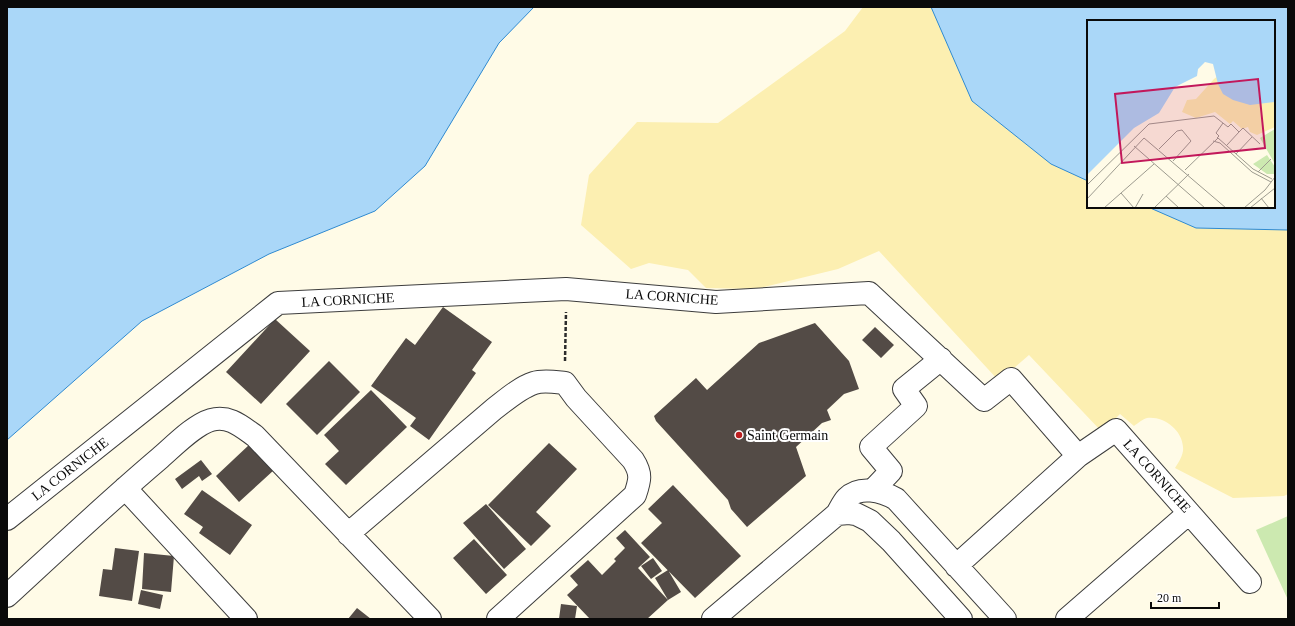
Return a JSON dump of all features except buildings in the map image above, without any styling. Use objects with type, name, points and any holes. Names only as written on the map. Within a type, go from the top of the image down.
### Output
[{"type":"street","name":"LA CORNICHE","points":[[7,519],[278,303],[566,289],[716,302],[869,292],[984,400],[1011,379],[1078,456],[1116,430],[1250,582]]},
{"type":"street","points":[[873,490],[891,471],[871,447],[916,406],[904,389],[941,359]]},
{"type":"street","points":[[348,534],[494,409],[518,392],[534,383],[547,381],[565,383],[576,398],[634,460],[639,469],[640,481],[635,495],[498,619]]},
{"type":"street","points":[[7,596],[125,488],[197,427],[211,420],[224,419],[237,423],[255,436],[430,619]]},
{"type":"street","points":[[956,566],[1078,456]]},
{"type":"street","points":[[125,488],[246,619]]},
{"type":"street","points":[[713,619],[837,514],[847,498],[855,493],[873,490],[896,499],[1005,619]]},
{"type":"street","points":[[1067,619],[1189,513]]},
{"type":"street","points":[[837,514],[856,514],[870,520],[891,541],[961,619]]},
{"type":"path","points":[[565,383],[566,289]]},
{"type":"green space","points":[[1288,516],[1288,600],[1256,530]]},
{"type":"sand","points":[[863,7],[1144,7],[1087,20],[1087,208],[1275,208],[1288,147],[1288,494],[1284,496],[1233,498],[1175,468],[1180,461],[1183,452],[1182,441],[1176,430],[1171,425],[1160,419],[1147,418],[1134,426],[1120,414],[1102,432],[1029,355],[999,381],[879,251],[838,269],[756,289],[706,288],[688,270],[649,263],[631,269],[581,225],[589,175],[637,122],[718,123],[845,31]]},
{"type":"water","points":[[7,7],[534,7],[499,43],[425,166],[375,211],[269,254],[142,321],[7,440]]},
{"type":"water","points":[[931,7],[1288,7],[1288,230],[1196,228],[1150,208],[1275,208],[1275,20],[1087,20],[1087,181],[1051,164],[972,101]]},
{"type":"place","name":"Saint Germain","points":[[739,435]]}]
